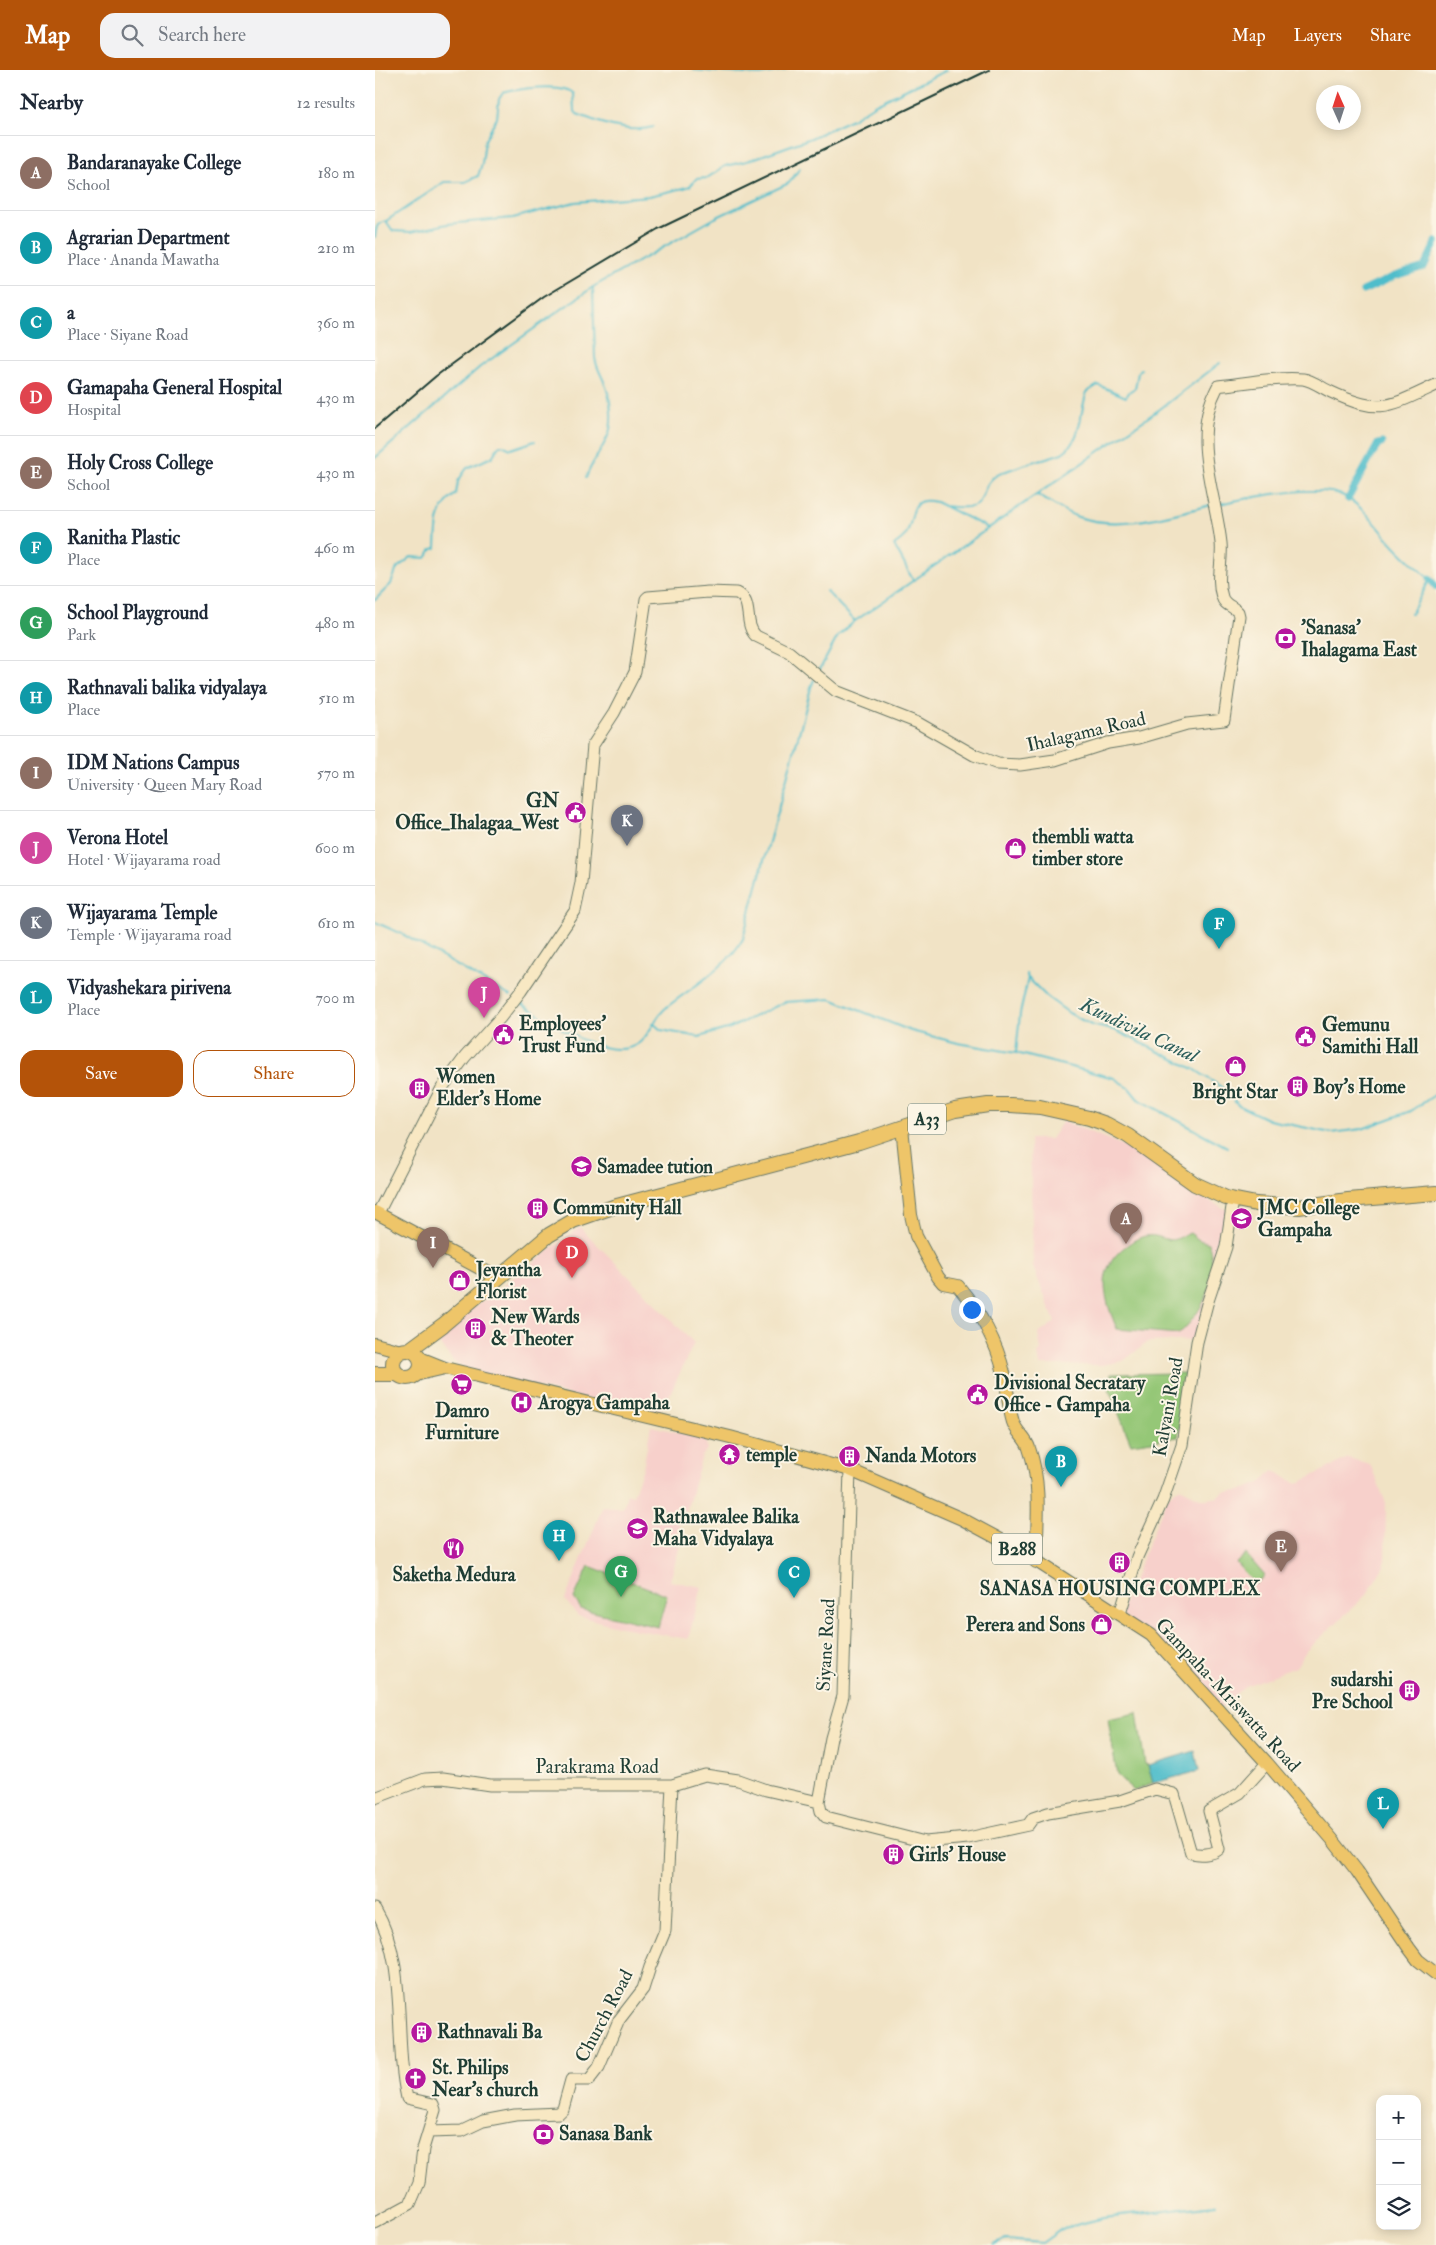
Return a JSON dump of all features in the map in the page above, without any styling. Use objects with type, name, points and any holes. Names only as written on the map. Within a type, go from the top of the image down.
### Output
[{"type":"highway","name":"A33","points":[[375,1366],[403,1360],[549,1235],[573,1221],[613,1207],[823,1152],[955,1110],[988,1105],[1040,1106],[1105,1124],[1127,1136],[1186,1179],[1233,1200],[1277,1207],[1299,1207],[1348,1200],[1436,1193]]},
{"type":"highway","points":[[375,1374],[403,1360],[420,1370],[415,1375]]},
{"type":"main road","points":[[902,1127],[911,1215],[917,1236],[938,1277],[943,1283],[958,1286],[979,1314],[996,1344],[1004,1373],[1013,1422],[1028,1444],[1033,1460],[1038,1484],[1036,1562]]},
{"type":"main road","points":[[376,1213],[498,1278]]},
{"type":"main road","name":"Gampaha-Mriswatta Road","points":[[379,1346],[403,1360],[445,1368],[730,1437],[850,1470],[962,1519],[1036,1562],[1120,1614],[1151,1636],[1305,1805],[1357,1871],[1397,1933],[1418,1960],[1436,1974]]},
{"type":"main road","name":"Gampaha-Mriswatta Road","points":[[415,1375],[445,1368]]},
{"type":"street","name":"Ihalagama Road","points":[[376,1213],[442,1088],[465,1057],[521,991],[575,911],[581,883],[593,745],[614,713],[635,672],[646,599],[697,593],[737,593],[747,602],[752,632],[789,652],[812,673],[845,695],[919,723],[974,755],[998,764],[1020,765],[1055,760],[1108,743],[1139,738],[1187,724],[1224,720],[1239,616],[1238,612],[1225,603],[1222,597],[1220,577],[1221,545],[1207,467],[1205,426],[1207,412],[1218,386],[1305,379],[1345,398],[1363,404],[1382,407],[1394,404],[1436,386]]},
{"type":"street","name":"Kalyani Road","points":[[1120,1614],[1137,1557],[1163,1500],[1183,1445],[1197,1342],[1207,1304],[1226,1247],[1233,1200]]},
{"type":"street","name":"Siyane Road","points":[[819,1802],[831,1738],[843,1696],[850,1470]]},
{"type":"street","points":[[819,1802],[821,1810],[826,1817],[925,1842],[968,1838],[1027,1825],[1033,1818],[1048,1813],[1120,1801],[1155,1789],[1174,1794],[1191,1853],[1199,1854],[1219,1849],[1209,1811],[1240,1792],[1267,1763]]},
{"type":"street","name":"Parakrama Road","points":[[375,1798],[425,1779],[443,1778],[490,1785],[672,1785],[705,1775],[738,1780],[766,1790],[819,1802]]},
{"type":"street","name":"Church Road","points":[[429,2132],[462,2131],[483,2121],[508,2116],[559,2113],[563,2109],[571,2080],[589,2080],[595,2072],[619,2020],[643,1989],[665,1931],[672,1785]]},
{"type":"street","points":[[375,1909],[386,1931],[395,1961],[407,2098],[428,2102],[435,2107],[423,2150],[419,2183],[410,2204],[375,2223]]},
{"type":"shaded area","points":[[1063,1121],[1146,1155],[1180,1186],[1229,1211],[1196,1340],[1148,1342],[1123,1361],[1102,1365],[1040,1365],[1038,1354],[1041,1350],[1038,1334],[1055,1322],[1033,1267],[1030,1139],[1051,1139]]},
{"type":"shaded area","points":[[580,1227],[694,1343],[667,1400],[656,1415],[471,1372],[453,1361],[438,1341],[445,1330]]},
{"type":"shaded area","name":"Rathnawalee Balika Maha Vidyalaya","points":[[651,1426],[706,1439],[707,1450],[702,1456],[684,1519],[680,1522],[677,1533],[682,1538],[670,1581],[702,1587],[688,1639],[621,1627],[578,1616],[565,1600],[603,1506],[623,1508],[627,1494],[633,1495],[643,1468]]},
{"type":"shaded area","points":[[1348,1458],[1370,1464],[1386,1503],[1385,1564],[1367,1594],[1306,1651],[1296,1667],[1248,1685],[1235,1694],[1232,1701],[1217,1710],[1196,1680],[1120,1613],[1167,1498],[1180,1488],[1202,1499],[1219,1497],[1224,1492],[1240,1491],[1262,1482],[1273,1470],[1297,1484]]},
{"type":"green space","points":[[1190,1233],[1199,1240],[1209,1243],[1213,1268],[1212,1280],[1206,1297],[1191,1321],[1179,1334],[1117,1329],[1106,1295],[1105,1284],[1106,1274],[1116,1255],[1130,1243],[1143,1237],[1154,1236],[1172,1240]]},
{"type":"green space","points":[[1187,1373],[1178,1437],[1131,1444],[1107,1384],[1111,1374]]},
{"type":"green space","points":[[1246,1554],[1265,1576],[1255,1584],[1236,1563]]},
{"type":"green space","points":[[589,1566],[667,1595],[658,1627],[581,1609],[574,1598]]},
{"type":"green space","points":[[1137,1713],[1145,1764],[1148,1765],[1153,1783],[1134,1791],[1117,1775],[1108,1719]]},
{"type":"water","points":[[1195,1751],[1199,1771],[1153,1783],[1148,1765]]},
{"type":"waterway","points":[[693,70],[760,75],[785,70]]},
{"type":"waterway","points":[[386,221],[393,231],[411,232],[447,224],[513,218],[575,202],[649,196],[684,188],[690,186],[696,179],[707,178],[725,166],[747,161],[811,138],[947,70]]},
{"type":"waterway","points":[[375,237],[377,226],[380,223],[386,221],[444,182],[465,182],[478,176],[482,164],[485,140],[497,118],[499,99],[503,93],[529,88],[560,88],[568,90],[573,94],[574,110],[577,114],[605,124],[624,128],[644,129],[653,127]]},
{"type":"waterway","points":[[586,478],[609,433],[611,422],[609,398],[595,358],[593,287],[715,218],[789,183],[800,168]]},
{"type":"waterway","points":[[1363,291],[1395,276],[1424,267],[1436,242]]},
{"type":"waterway","points":[[375,458],[480,367],[593,287]]},
{"type":"waterway","points":[[826,591],[855,621],[1160,409],[1220,363]]},
{"type":"waterway","points":[[943,506],[965,508],[977,505],[994,477],[1013,468],[1062,453],[1074,441],[1087,392],[1098,385],[1126,397],[1135,388],[1138,373],[1141,369]]},
{"type":"waterway","points":[[375,600],[391,584],[397,568],[411,557],[426,558],[432,549],[436,548],[437,524],[441,511],[449,499],[456,494],[458,481],[467,468],[492,457],[499,446],[502,445],[511,449],[535,441]]},
{"type":"waterway","points":[[1348,499],[1378,444],[1382,443]]},
{"type":"waterway","points":[[1219,504],[1264,495],[1301,491],[1333,492],[1344,496],[1365,512],[1398,549],[1430,579],[1411,614]]},
{"type":"waterway","points":[[1037,495],[1078,517],[1094,521],[1111,522],[1145,520],[1211,505]]},
{"type":"waterway","points":[[913,580],[894,545],[906,534],[914,509],[920,502],[936,502],[988,528]]},
{"type":"waterway","points":[[1430,579],[1436,587]]},
{"type":"waterway","points":[[819,671],[838,636],[855,621]]},
{"type":"waterway","points":[[518,1001],[577,1037],[610,1049],[626,1048],[639,1043],[667,1007],[708,976],[728,958],[743,939],[814,680]]},
{"type":"waterway","points":[[375,922],[402,934],[510,996]]},
{"type":"waterway","points":[[1026,974],[1028,978],[1020,1014],[1016,1053],[1114,1078],[1129,1088],[1138,1099],[1227,1147]]},
{"type":"waterway","name":"Kundivila Canal","points":[[1028,978],[1047,997],[1069,1013],[1091,1025],[1117,1031],[1194,1069],[1224,1089],[1238,1105],[1269,1120],[1331,1133],[1362,1129],[1411,1111],[1436,1094]]},
{"type":"waterway","points":[[653,1023],[661,1030],[699,1037],[730,1028],[785,1002],[831,999],[911,1031],[958,1043],[1016,1053]]},
{"type":"waterway","points":[[994,2245],[1006,2240],[1042,2243],[1063,2228],[1104,2218],[1215,2205]]},
{"type":"railway","points":[[375,428],[436,376],[544,297],[658,229],[989,70]]},
{"type":"place","name":"'Sanasa' Ihalagama East","points":[[1285,639]]},
{"type":"place","name":"GN Office_Ihalagaa_West","points":[[575,812]]},
{"type":"place","name":"Wijayarama Temple","points":[[627,846]]},
{"type":"place","name":"thembli watta timber store","points":[[1016,848]]},
{"type":"place","name":"Ranitha Plastic","points":[[1219,949]]},
{"type":"place","name":"Verona Hotel","points":[[484,1018]]},
{"type":"place","name":"Employees' Trust Fund","points":[[503,1035]]},
{"type":"place","name":"Gemunu Samithi Hall","points":[[1306,1036]]},
{"type":"place","name":"Bright Star","points":[[1235,1066]]},
{"type":"place","name":"Boy's Home","points":[[1297,1087]]},
{"type":"place","name":"Women Elder's Home","points":[[420,1088]]},
{"type":"place","name":"Samadee tution","points":[[581,1167]]},
{"type":"place","name":"Community Hall","points":[[537,1208]]},
{"type":"place","name":"JMC College Gampaha","points":[[1242,1219]]},
{"type":"place","name":"Bandaranayake College","points":[[1126,1244]]},
{"type":"place","name":"IDM Nations Campus","points":[[433,1268]]},
{"type":"place","name":"Gamapaha General Hospital","points":[[572,1278]]},
{"type":"place","name":"Jeyantha Florist","points":[[460,1281]]},
{"type":"place","name":"New Wards & Theoter","points":[[475,1328]]},
{"type":"place","name":"Damro Furniture","points":[[462,1385]]},
{"type":"place","name":"Divisional Secratary Office - Gampaha","points":[[978,1394]]},
{"type":"place","name":"Arogya Gampaha","points":[[522,1403]]},
{"type":"place","name":"temple","points":[[730,1455]]},
{"type":"place","name":"Nanda Motors","points":[[849,1456]]},
{"type":"place","name":"Agrarian Department","points":[[1061,1487]]},
{"type":"place","name":"Rathnawalee Balika Maha Vidyalaya","points":[[637,1528]]},
{"type":"place","name":"Saketha Medura","points":[[454,1549]]},
{"type":"place","name":"Rathnavali balika vidyalaya","points":[[559,1561]]},
{"type":"place","name":"SANASA HOUSING COMPLEX","points":[[1120,1563]]},
{"type":"place","name":"Holy Cross College","points":[[1281,1572]]},
{"type":"place","name":"School Playground","points":[[621,1597]]},
{"type":"place","name":"a","points":[[794,1598]]},
{"type":"place","name":"Perera and Sons","points":[[1101,1625]]},
{"type":"place","name":"sudarshi Pre School","points":[[1409,1691]]},
{"type":"place","name":"Vidyashekara pirivena","points":[[1383,1829]]},
{"type":"place","name":"Girls' House","points":[[893,1855]]},
{"type":"place","name":"Rathnavali Ba","points":[[421,2032]]},
{"type":"place","name":"St. Philips Near's church","points":[[416,2079]]},
{"type":"place","name":"Sanasa Bank","points":[[543,2134]]}]
